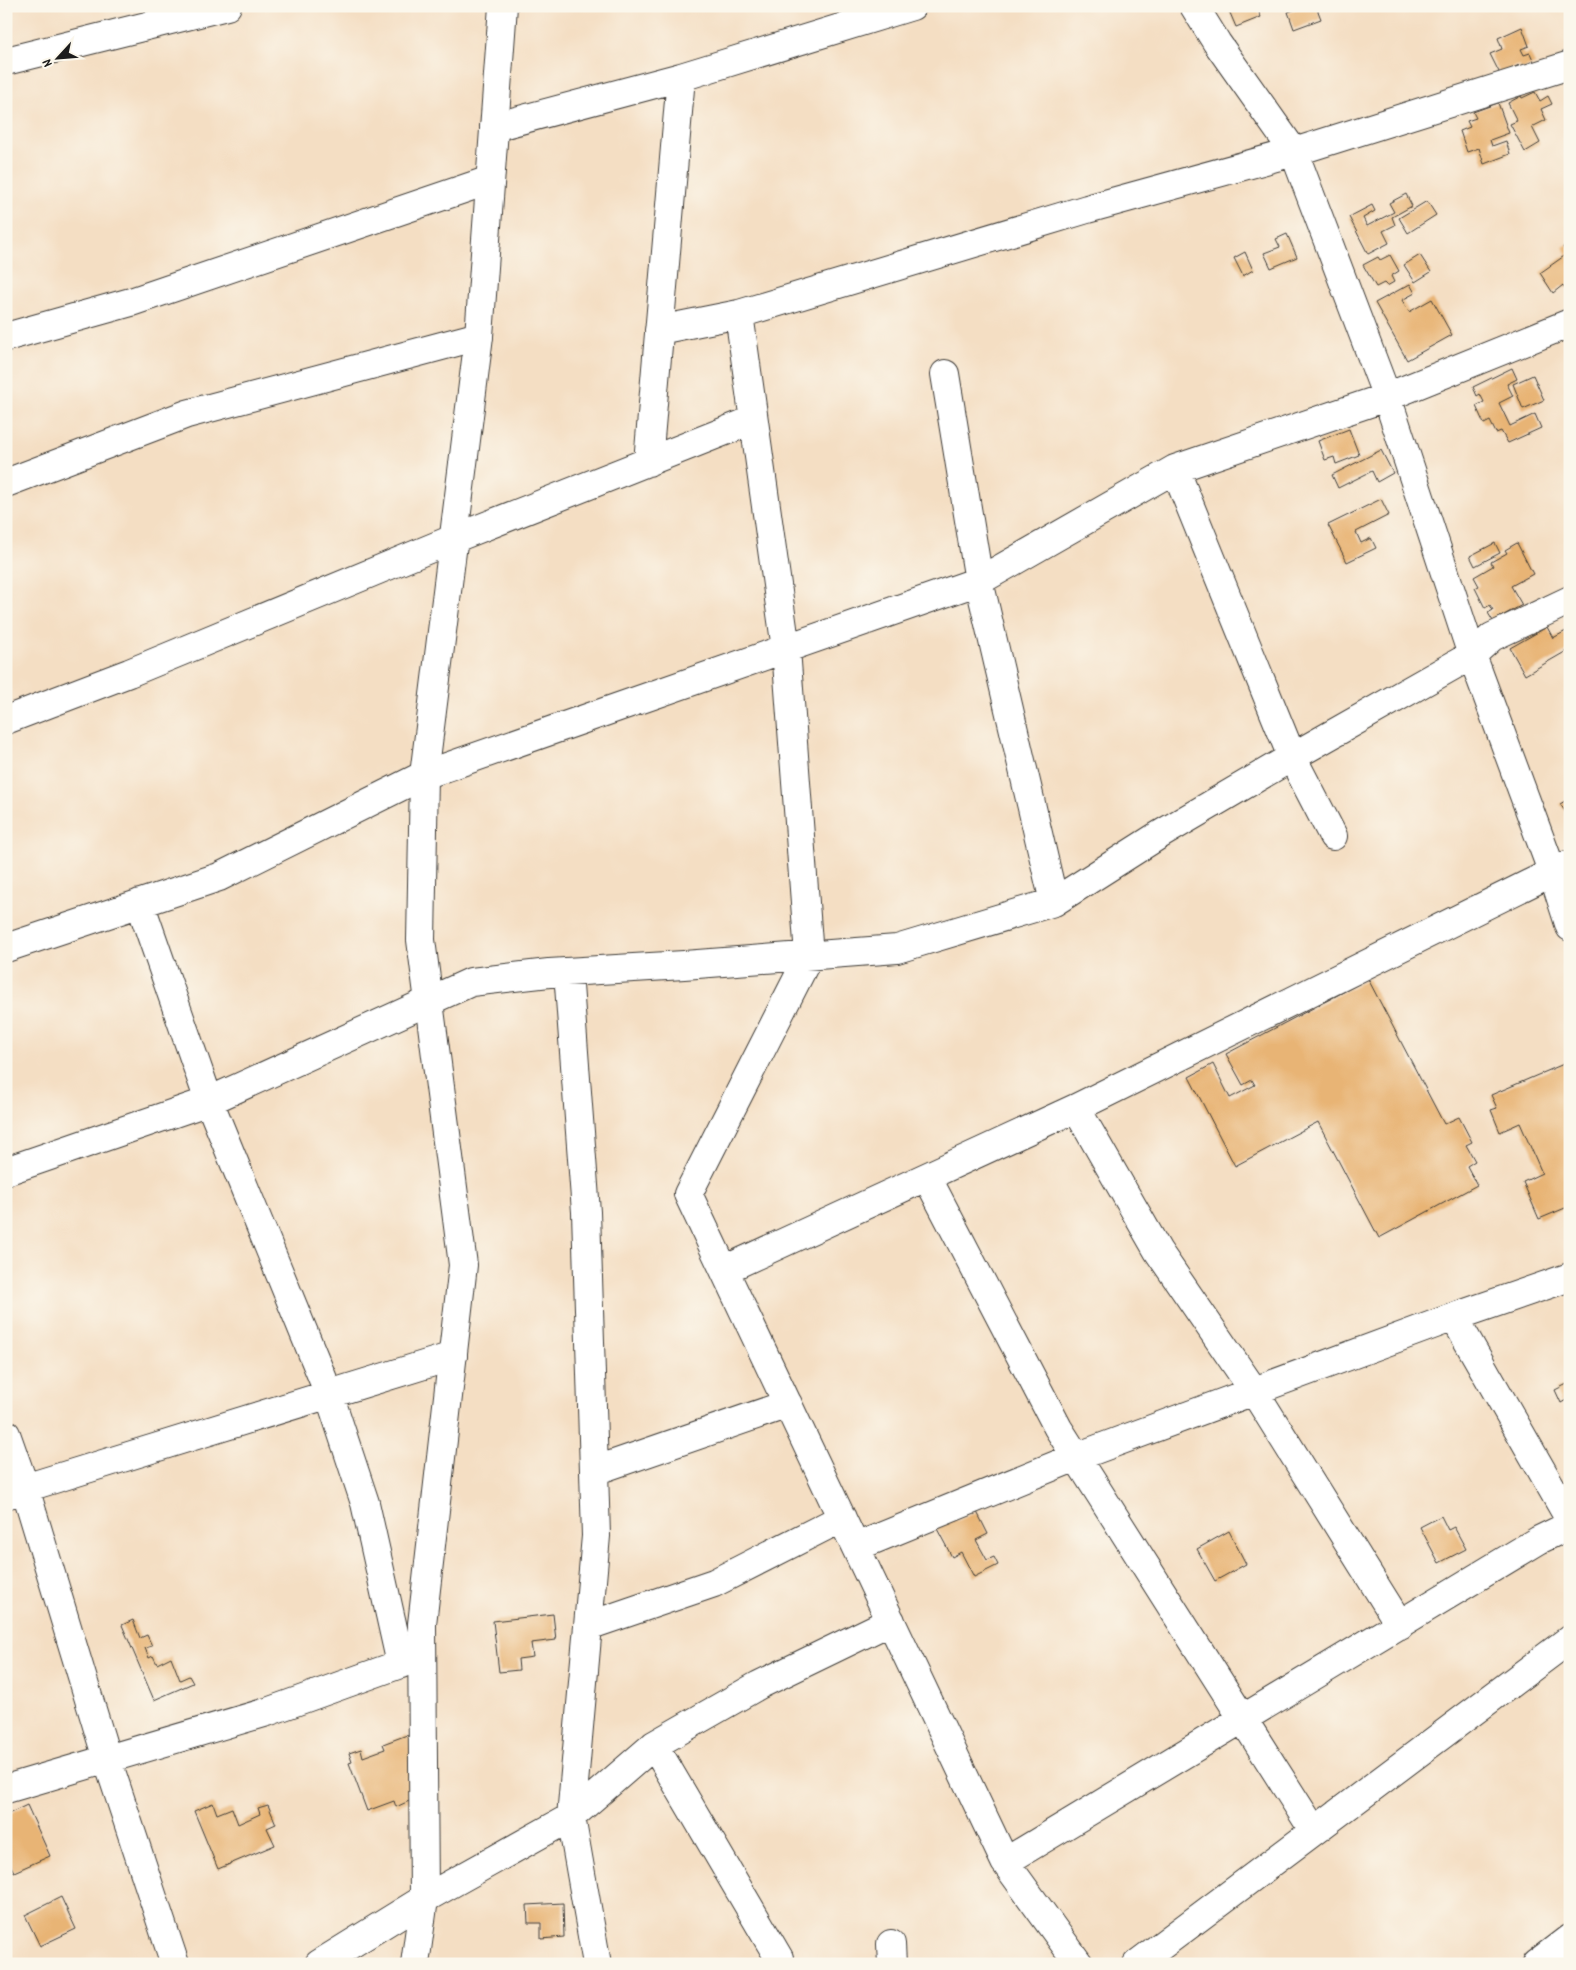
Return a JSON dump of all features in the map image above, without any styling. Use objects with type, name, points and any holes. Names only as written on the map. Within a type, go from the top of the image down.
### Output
[{"type":"street","points":[[6,61],[228,6]]},
{"type":"street","points":[[411,1660],[422,1624],[462,1265],[421,940],[424,775],[479,336],[502,6]]},
{"type":"street","points":[[494,127],[680,77],[912,6]]},
{"type":"street","points":[[1194,6],[1294,152],[1387,397],[1472,655],[1561,867],[1570,927]]},
{"type":"street","points":[[659,330],[739,314],[1087,209],[1294,152],[1570,65]]},
{"type":"street","points":[[648,462],[680,77]]},
{"type":"street","points":[[6,337],[131,302],[490,180]]},
{"type":"street","points":[[739,314],[786,649],[809,956],[688,1194],[1005,1862],[1079,1964]]},
{"type":"street","points":[[6,948],[220,877],[424,775],[979,581],[1175,469],[1387,397],[1570,323]]},
{"type":"street","points":[[8,477],[187,414],[479,336]]},
{"type":"street","points":[[945,374],[979,581],[1054,902]]},
{"type":"street","points":[[6,720],[129,673],[453,539],[753,420]]},
{"type":"street","points":[[1175,469],[1292,757],[1333,836]]},
{"type":"street","points":[[6,1171],[209,1101],[471,982],[568,972],[897,949],[1054,902],[1156,838],[1292,757],[1472,655],[1492,637],[1570,600]]},
{"type":"street","points":[[724,1270],[1076,1108],[1561,867]]},
{"type":"street","points":[[140,903],[209,1101],[329,1394],[366,1503],[411,1660],[424,1900],[414,1964]]},
{"type":"street","points":[[568,972],[586,1212],[596,1536],[571,1817],[598,1964]]},
{"type":"street","points":[[1076,1108],[1158,1251],[1254,1391],[1400,1625]]},
{"type":"street","points":[[927,1177],[1058,1428],[1314,1831]]},
{"type":"street","points":[[856,1547],[1076,1457],[1454,1316],[1570,1277]]},
{"type":"street","points":[[1454,1316],[1570,1520]]},
{"type":"street","points":[[16,1491],[452,1356]]},
{"type":"street","points":[[594,1472],[788,1404]]},
{"type":"street","points":[[6,1434],[16,1491],[176,1964]]},
{"type":"street","points":[[588,1626],[714,1583],[842,1518]]},
{"type":"street","points":[[1005,1862],[1539,1540],[1570,1524]]},
{"type":"street","points":[[318,1964],[424,1900],[571,1817],[654,1745],[759,1685],[891,1621]]},
{"type":"street","points":[[1137,1964],[1570,1639]]},
{"type":"street","points":[[6,1789],[266,1712],[411,1660]]},
{"type":"street","points":[[654,1745],[779,1958],[780,1964]]},
{"type":"street","points":[[1536,1964],[1570,1938]]},
{"type":"building","points":[[1227,6],[1256,6],[1261,17],[1236,27]]},
{"type":"building","points":[[1304,6],[1316,6],[1321,19],[1294,29],[1288,12]]},
{"type":"building","points":[[1522,27],[1529,46],[1521,49],[1524,55],[1530,53],[1535,64],[1521,70],[1519,65],[1500,74],[1490,54],[1502,49],[1498,38]]},
{"type":"building","points":[[1535,92],[1540,101],[1548,96],[1552,104],[1541,109],[1546,120],[1532,127],[1540,143],[1525,152],[1510,124],[1517,121],[1508,103],[1521,96],[1522,98]]},
{"type":"building","points":[[1498,103],[1509,133],[1490,140],[1492,146],[1506,141],[1510,154],[1484,164],[1479,148],[1467,152],[1460,131],[1470,127],[1467,121],[1476,118],[1473,112]]},
{"type":"building","points":[[1406,194],[1412,206],[1392,217],[1395,225],[1383,231],[1389,243],[1368,254],[1349,217],[1372,205],[1375,211],[1363,218],[1367,226],[1394,212],[1389,203]]},
{"type":"building","points":[[1427,201],[1436,215],[1408,233],[1399,218]]},
{"type":"building","points":[[1287,234],[1297,257],[1271,268],[1264,253],[1280,247],[1276,239]]},
{"type":"building","points":[[1570,243],[1570,285],[1565,288],[1563,285],[1553,293],[1540,273],[1567,254],[1563,247]]},
{"type":"building","points":[[1245,252],[1253,270],[1243,276],[1234,258]]},
{"type":"building","points":[[1390,255],[1399,271],[1391,276],[1394,282],[1387,286],[1384,283],[1376,287],[1363,265],[1378,257],[1380,260]]},
{"type":"building","points":[[1420,255],[1431,272],[1415,282],[1404,265]]},
{"type":"building","points":[[1410,284],[1415,293],[1402,300],[1409,312],[1432,299],[1452,335],[1407,360],[1375,303]]},
{"type":"building","points":[[1512,368],[1517,379],[1507,384],[1513,396],[1499,403],[1510,426],[1535,414],[1541,428],[1508,443],[1501,431],[1496,433],[1490,421],[1484,424],[1476,406],[1484,402],[1480,394],[1477,396],[1473,387]]},
{"type":"building","points":[[1533,375],[1544,400],[1523,409],[1513,384]]},
{"type":"building","points":[[1349,429],[1359,455],[1336,464],[1334,457],[1325,460],[1318,441]]},
{"type":"building","points":[[1381,450],[1393,473],[1377,482],[1372,471],[1338,488],[1332,475]]},
{"type":"building","points":[[1381,499],[1389,515],[1356,532],[1361,543],[1371,538],[1376,548],[1347,562],[1328,525]]},
{"type":"building","points":[[1495,543],[1500,553],[1475,566],[1470,556]]},
{"type":"building","points":[[1517,543],[1533,574],[1511,586],[1522,605],[1493,621],[1488,613],[1493,610],[1490,605],[1485,608],[1475,588],[1479,586],[1474,577],[1493,566],[1491,562],[1507,553],[1505,550]]},
{"type":"building","points":[[1547,627],[1553,638],[1566,631],[1570,636],[1570,649],[1525,675],[1510,648]]},
{"type":"building","points":[[1570,798],[1570,818],[1560,804]]},
{"type":"building","points":[[1368,979],[1444,1124],[1459,1117],[1472,1142],[1466,1145],[1475,1161],[1467,1166],[1477,1185],[1379,1238],[1318,1122],[1235,1166],[1189,1077],[1213,1064],[1230,1098],[1255,1085],[1252,1080],[1243,1085],[1226,1054]]},
{"type":"building","points":[[1566,1063],[1570,1072],[1570,1206],[1539,1219],[1523,1182],[1542,1173],[1520,1123],[1500,1132],[1491,1110],[1497,1108],[1491,1095]]},
{"type":"building","points":[[1567,1384],[1570,1390],[1570,1402],[1568,1399],[1561,1403],[1555,1390]]},
{"type":"building","points":[[977,1512],[988,1534],[976,1540],[987,1560],[994,1557],[998,1565],[974,1577],[961,1552],[952,1557],[935,1525],[954,1515],[957,1521]]},
{"type":"building","points":[[1441,1516],[1448,1530],[1454,1527],[1466,1549],[1439,1563],[1420,1527]]},
{"type":"building","points":[[1229,1531],[1246,1564],[1215,1581],[1197,1549]]},
{"type":"building","points":[[553,1614],[556,1640],[531,1643],[533,1657],[518,1659],[519,1670],[499,1672],[493,1621]]},
{"type":"building","points":[[133,1620],[140,1638],[147,1635],[152,1646],[145,1648],[149,1658],[153,1656],[157,1664],[171,1657],[180,1680],[189,1676],[193,1683],[154,1700],[122,1625]]},
{"type":"building","points":[[407,1735],[409,1739],[416,1737],[420,1796],[396,1807],[394,1801],[367,1811],[349,1763],[352,1762],[349,1753],[361,1749],[363,1757],[385,1749],[383,1744]]},
{"type":"building","points":[[213,1803],[217,1814],[232,1808],[238,1824],[260,1814],[258,1808],[268,1805],[276,1824],[267,1828],[275,1845],[218,1869],[194,1811]]},
{"type":"building","points":[[27,1805],[50,1856],[14,1872],[6,1856],[6,1815]]},
{"type":"building","points":[[61,1897],[76,1929],[40,1946],[25,1915]]},
{"type":"building","points":[[563,1903],[564,1937],[541,1939],[541,1923],[528,1923],[527,1905]]}]
